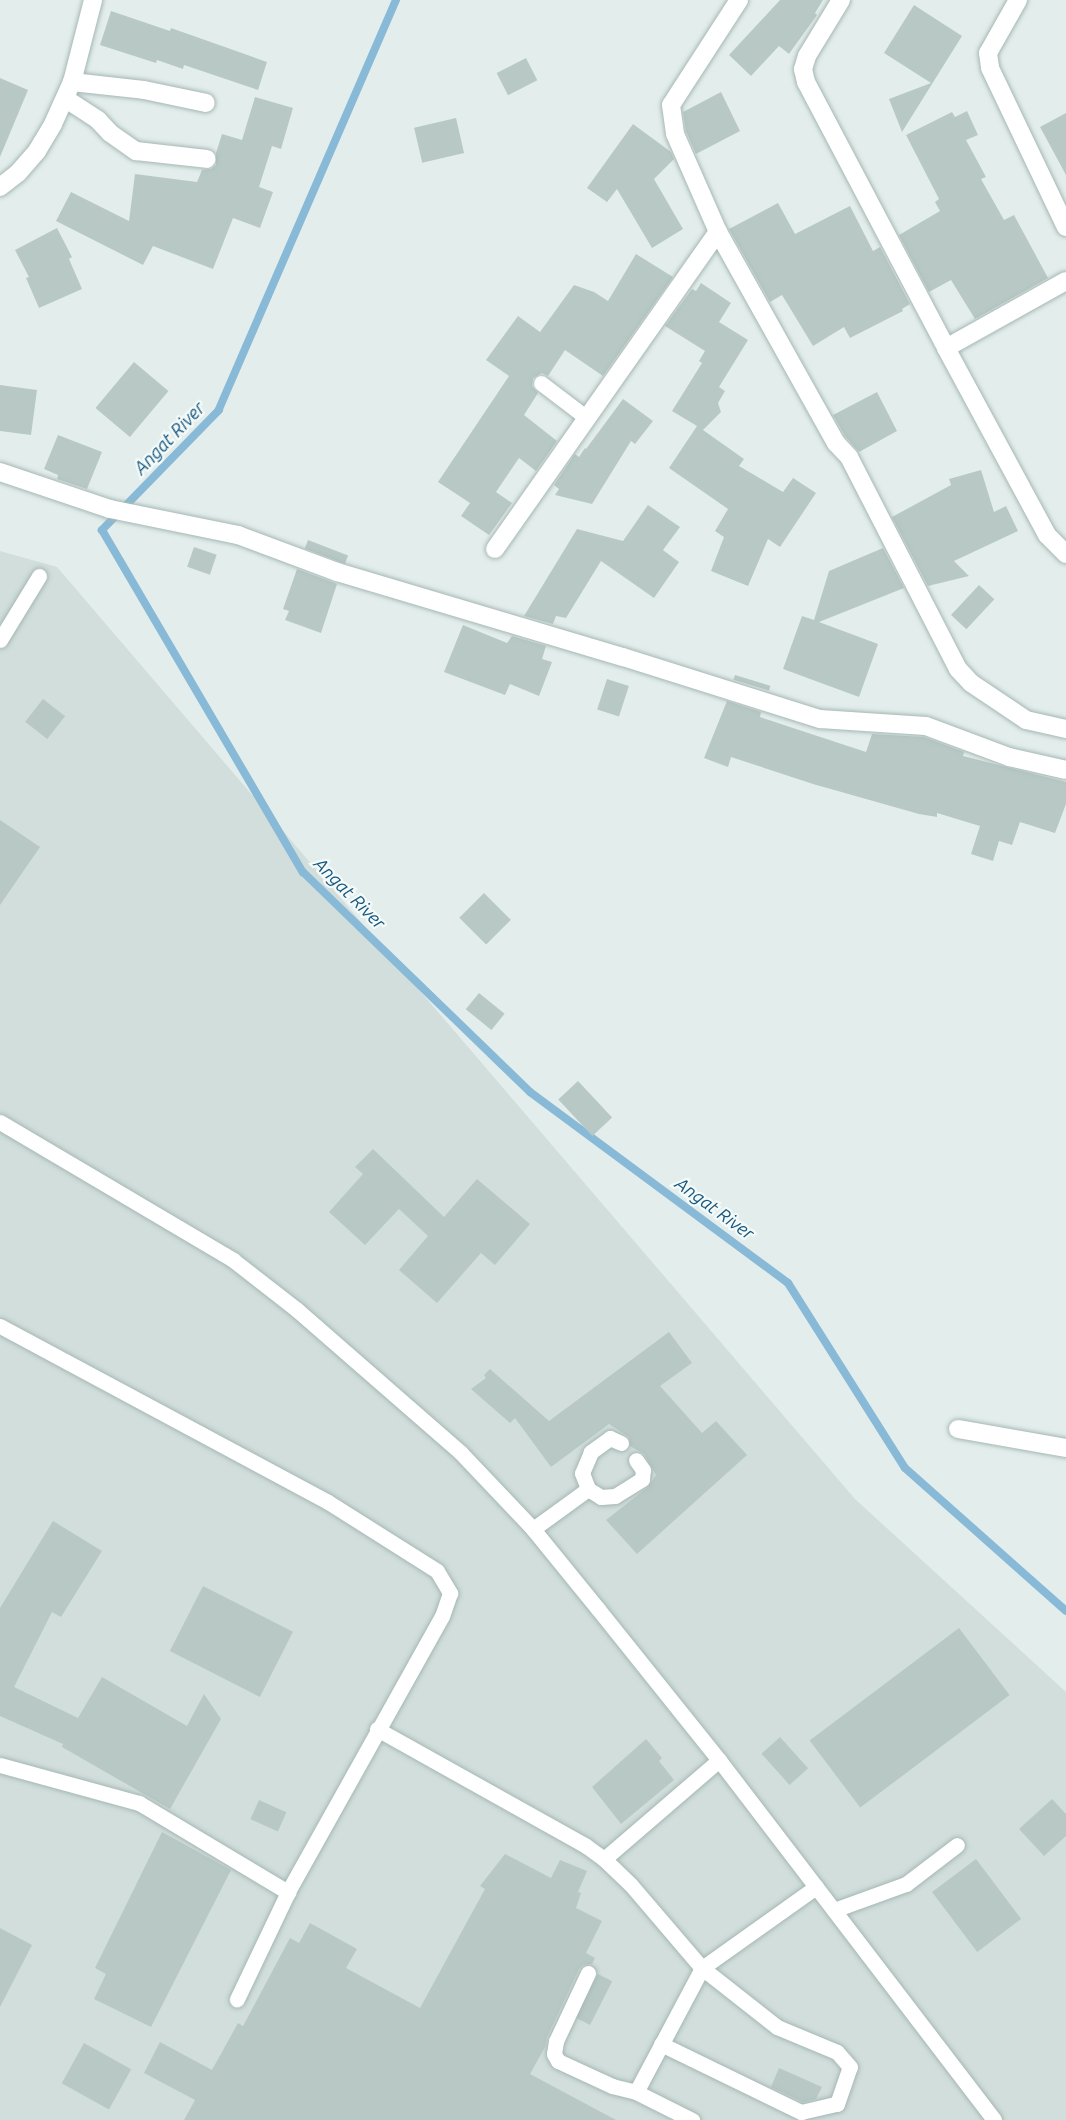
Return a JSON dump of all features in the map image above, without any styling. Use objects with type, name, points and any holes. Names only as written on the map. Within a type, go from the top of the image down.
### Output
[{"type":"street","points":[[0,187],[18,173],[37,151],[69,91],[93,0]]},
{"type":"street","points":[[739,0],[671,105],[675,134],[718,232],[836,443],[849,457],[958,669],[971,683],[1026,720],[1066,729]]},
{"type":"street","points":[[841,0],[807,56],[803,69],[806,82],[1047,535],[1066,554]]},
{"type":"street","points":[[1018,0],[988,53],[990,68],[1066,227]]},
{"type":"street","points":[[69,91],[144,90],[206,103]]},
{"type":"street","points":[[69,91],[123,144],[136,151],[207,159]]},
{"type":"street","points":[[495,549],[718,232]]},
{"type":"street","points":[[946,348],[1066,281]]},
{"type":"street","points":[[0,472],[110,509],[238,535],[329,570],[820,719],[926,726],[1009,757],[1066,770]]},
{"type":"street","points":[[958,1429],[1066,1448]]},
{"type":"lane","points":[[542,383],[587,418]]},
{"type":"lane","points":[[0,640],[39,576]]},
{"type":"lane","points":[[0,1122],[223,1254],[287,1302],[461,1453],[533,1529],[719,1760],[994,2120]]},
{"type":"lane","points":[[0,1326],[328,1502],[437,1571],[450,1593],[442,1616],[288,1892],[237,1998]]},
{"type":"lane","points":[[621,1443],[610,1438],[591,1452],[582,1473],[588,1489],[601,1497],[615,1496],[642,1479],[643,1470],[636,1460]]},
{"type":"lane","points":[[533,1529],[588,1489]]},
{"type":"lane","points":[[377,1730],[586,1846],[604,1859],[631,1885],[702,1968],[777,2027],[837,2052],[850,2067],[837,2104],[801,2112],[661,2044]]},
{"type":"lane","points":[[604,1859],[719,1760]]},
{"type":"lane","points":[[0,1766],[139,1803],[288,1892]]},
{"type":"lane","points":[[834,1910],[906,1884],[957,1845]]},
{"type":"lane","points":[[636,2092],[702,1968],[816,1887]]},
{"type":"lane","points":[[588,1973],[556,2041],[554,2054],[558,2061],[612,2086],[636,2092],[692,2120]]},
{"type":"shaded area","points":[[0,551],[57,567],[855,1499],[1066,1692],[1066,2120],[0,2120]]},
{"type":"building","points":[[780,0],[823,0],[815,13],[817,15],[789,54],[779,46],[751,76],[729,55]]},
{"type":"building","points":[[914,5],[962,36],[902,132],[889,99],[931,83],[884,53]]},
{"type":"building","points":[[111,11],[170,31],[171,28],[267,62],[258,90],[184,65],[183,69],[157,60],[156,63],[100,45]]},
{"type":"building","points":[[526,58],[537,80],[508,95],[497,73]]},
{"type":"building","points":[[0,78],[28,90],[0,157]]},
{"type":"building","points":[[721,92],[740,131],[696,154],[686,131],[683,112]]},
{"type":"building","points":[[255,97],[293,108],[281,149],[272,146],[259,187],[273,192],[260,228],[233,218],[213,269],[153,246],[143,265],[56,221],[71,192],[129,221],[135,174],[197,182],[202,170],[211,169],[216,165],[216,153],[222,134],[242,140]]},
{"type":"building","points":[[967,111],[978,135],[966,140],[986,177],[981,179],[1004,220],[1014,215],[1048,278],[975,319],[951,280],[929,292],[899,235],[940,211],[935,202],[939,199],[906,135],[952,112],[955,117]]},
{"type":"building","points":[[1066,113],[1066,175],[1040,127]]},
{"type":"building","points":[[456,118],[464,153],[422,163],[414,128]]},
{"type":"building","points":[[633,124],[671,152],[674,159],[654,179],[683,229],[652,248],[617,189],[607,202],[587,188]]},
{"type":"building","points":[[778,203],[795,234],[850,206],[873,251],[880,247],[910,304],[902,309],[903,311],[850,338],[844,327],[813,346],[782,295],[770,302],[729,229]]},
{"type":"building","points":[[57,228],[72,257],[69,259],[82,289],[39,308],[26,278],[29,277],[15,250]]},
{"type":"building","points":[[636,254],[673,277],[603,376],[565,350],[548,376],[542,373],[533,378],[532,386],[538,393],[524,415],[557,441],[536,471],[519,458],[496,492],[512,503],[489,535],[461,516],[470,503],[438,482],[509,376],[486,360],[518,316],[540,332],[574,285],[594,292],[608,301]]},
{"type":"building","points":[[701,283],[731,303],[719,322],[748,340],[719,387],[725,391],[718,403],[721,412],[703,430],[744,459],[739,466],[783,492],[793,478],[816,493],[780,547],[768,539],[748,586],[711,571],[724,537],[715,531],[728,509],[669,468],[697,426],[672,411],[702,363],[699,361],[705,351],[665,326],[692,289],[696,291]]},
{"type":"building","points":[[134,362],[168,391],[130,437],[95,408]]},
{"type":"building","points":[[0,385],[37,390],[31,435],[0,431]]},
{"type":"building","points":[[877,392],[897,431],[859,452],[845,436],[833,415]]},
{"type":"building","points":[[623,399],[653,421],[635,444],[631,441],[592,504],[555,495],[559,489],[554,485],[575,454],[579,457],[586,449]]},
{"type":"building","points":[[58,435],[102,452],[87,489],[57,479],[58,475],[44,469]]},
{"type":"building","points":[[981,470],[994,512],[1006,506],[1018,531],[954,561],[969,576],[928,586],[892,517],[951,485],[949,479]]},
{"type":"building","points":[[648,505],[680,527],[663,550],[679,562],[654,598],[601,561],[566,618],[556,616],[553,624],[524,616],[577,529],[623,541]]},
{"type":"building","points":[[308,540],[348,555],[345,564],[305,548]]},
{"type":"building","points":[[194,547],[217,555],[210,575],[187,567]]},
{"type":"building","points":[[883,548],[904,588],[819,622],[878,644],[859,697],[783,669],[802,616],[814,620],[829,571]]},
{"type":"building","points":[[297,569],[337,584],[321,633],[285,620],[289,611],[283,609]]},
{"type":"building","points":[[979,585],[994,599],[966,629],[951,615]]},
{"type":"building","points":[[463,625],[507,643],[512,636],[546,646],[542,659],[552,662],[539,696],[510,684],[505,695],[444,672]]},
{"type":"building","points":[[735,675],[770,686],[769,691],[734,680]]},
{"type":"building","points":[[607,679],[629,686],[619,717],[597,709]]},
{"type":"building","points":[[43,699],[65,716],[47,739],[25,722]]},
{"type":"building","points":[[727,701],[761,712],[760,717],[866,752],[872,734],[924,737],[964,752],[963,756],[1066,782],[1066,804],[1055,833],[1020,822],[1012,845],[999,841],[993,861],[971,854],[980,826],[937,813],[937,817],[919,814],[813,784],[731,757],[728,767],[704,758]]},
{"type":"building","points":[[0,820],[40,847],[0,905]]},
{"type":"building","points":[[484,893],[511,920],[486,945],[459,918]]},
{"type":"building","points":[[479,993],[505,1014],[491,1030],[466,1009]]},
{"type":"building","points":[[578,1081],[612,1118],[592,1136],[558,1099]]},
{"type":"building","points":[[373,1149],[444,1217],[477,1179],[530,1224],[495,1265],[481,1253],[437,1303],[399,1270],[428,1236],[399,1209],[365,1245],[329,1212],[363,1174],[355,1167]]},
{"type":"building","points":[[669,1332],[692,1363],[660,1386],[702,1433],[716,1421],[747,1455],[637,1554],[606,1520],[648,1487],[656,1475],[644,1454],[630,1446],[629,1437],[609,1424],[551,1467],[515,1418],[510,1423],[471,1389],[486,1378],[484,1375],[490,1369],[549,1421]]},
{"type":"building","points":[[53,1521],[102,1551],[61,1617],[52,1612],[14,1687],[78,1718],[102,1677],[187,1726],[204,1694],[221,1719],[170,1809],[62,1747],[63,1744],[0,1716],[0,1608]]},
{"type":"building","points":[[203,1586],[293,1632],[260,1697],[170,1651]]},
{"type":"building","points":[[959,1628],[1010,1695],[860,1808],[810,1741]]},
{"type":"building","points":[[780,1737],[808,1768],[790,1785],[761,1754]]},
{"type":"building","points":[[646,1739],[662,1758],[659,1761],[674,1780],[621,1824],[592,1787]]},
{"type":"building","points":[[1052,1799],[1066,1814],[1066,1836],[1044,1856],[1019,1829]]},
{"type":"building","points":[[259,1800],[286,1812],[278,1831],[250,1819]]},
{"type":"building","points":[[162,1832],[231,1870],[151,2027],[94,1999],[106,1974],[95,1968]]},
{"type":"building","points":[[505,1854],[551,1878],[560,1860],[587,1871],[578,1892],[581,1893],[576,1908],[602,1921],[586,1953],[595,1958],[592,1964],[583,1965],[579,1969],[547,2037],[545,2047],[530,2074],[616,2120],[184,2120],[195,2100],[144,2073],[160,2042],[212,2070],[238,2023],[243,2026],[290,1938],[299,1943],[310,1923],[357,1949],[346,1968],[420,2008],[485,1889],[480,1886]]},
{"type":"building","points":[[976,1859],[1021,1919],[977,1952],[932,1892]]},
{"type":"building","points":[[0,1928],[32,1945],[0,2007]]},
{"type":"building","points":[[598,1974],[612,1981],[590,2025],[576,2018]]},
{"type":"building","points":[[84,2043],[131,2069],[109,2109],[62,2083]]},
{"type":"building","points":[[779,2068],[822,2087],[816,2099],[803,2102],[771,2087]]},
{"type":"waterway","name":"Angat River","points":[[396,0],[219,410],[102,530],[303,872],[530,1092],[788,1283],[905,1468],[1066,1611]]}]
